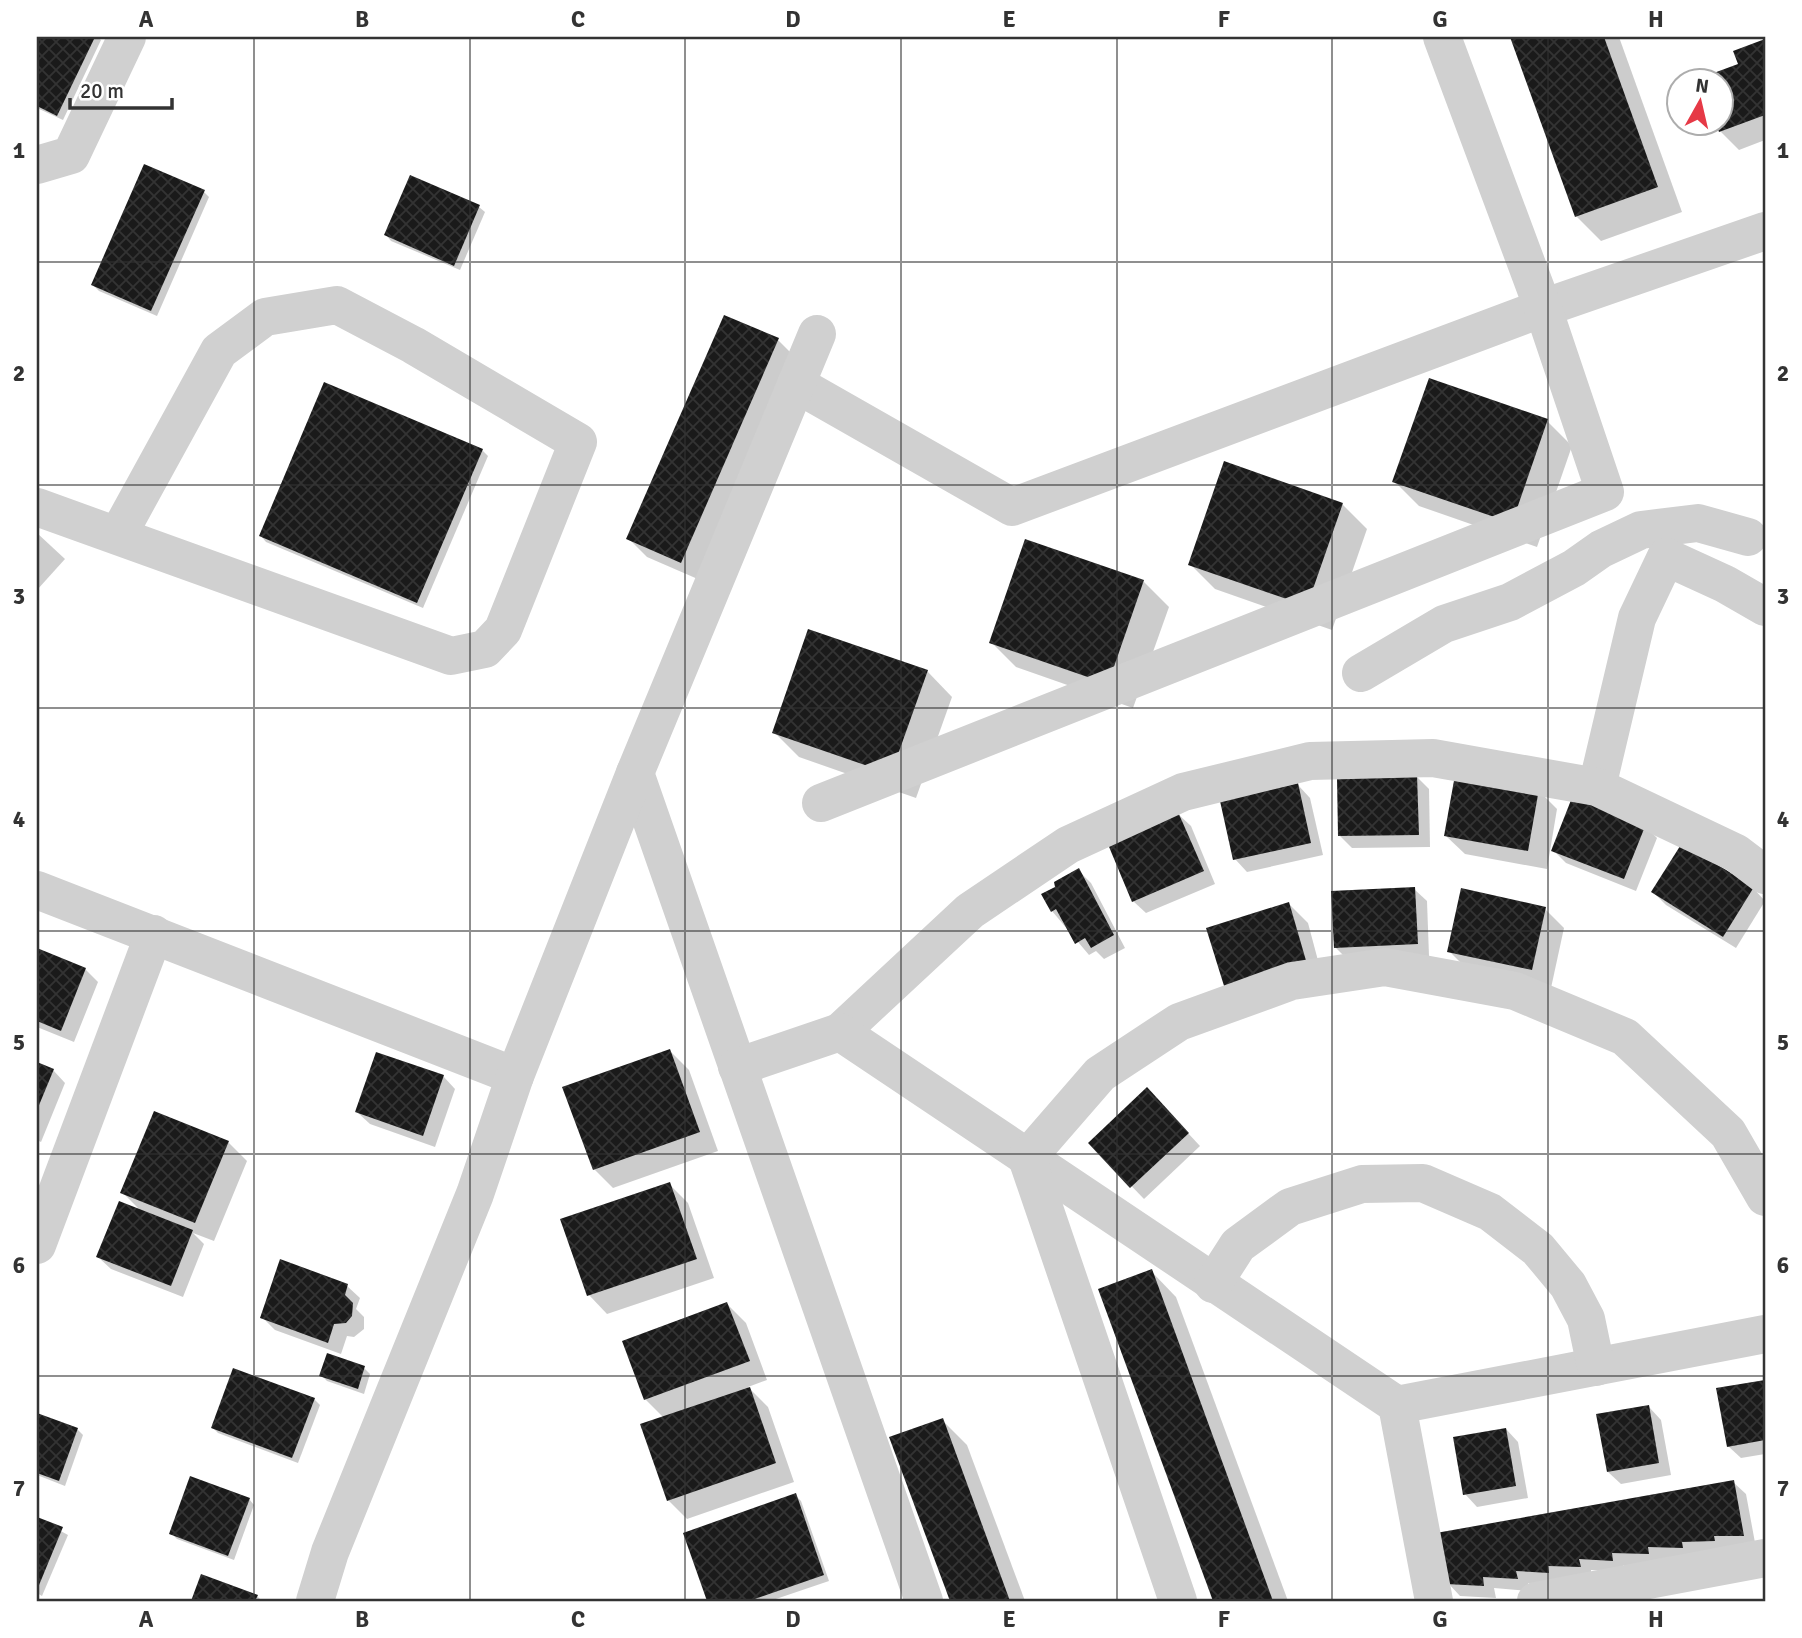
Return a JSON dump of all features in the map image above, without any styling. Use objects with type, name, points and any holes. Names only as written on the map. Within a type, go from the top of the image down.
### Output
[{"type":"street","points":[[37,165],[71,155],[127,37]]},
{"type":"street","points":[[821,803],[1605,492],[1543,307],[1442,37]]},
{"type":"street","points":[[796,384],[1012,507],[1543,307],[1765,231]]},
{"type":"street","points":[[37,507],[451,656],[485,649],[503,630],[578,442],[413,345],[337,305],[265,317],[219,352],[118,535]]},
{"type":"street","points":[[315,1601],[330,1552],[475,1194],[515,1076],[635,774],[817,334]]},
{"type":"street","points":[[1361,673],[1444,624],[1510,602],[1574,568],[1601,549],[1641,530],[1698,523],[1757,525],[1725,584]]},
{"type":"street","points":[[1597,787],[1637,618],[1665,556],[1725,584],[1765,607]]},
{"type":"street","points":[[737,1067],[840,1032],[970,911],[1068,845],[1183,792],[1310,761],[1433,758],[1597,787],[1736,853],[1765,876]]},
{"type":"street","points":[[635,774],[924,1601]]},
{"type":"street","points":[[37,890],[515,1076]]},
{"type":"street","points":[[37,1245],[154,934]]},
{"type":"street","points":[[1027,1158],[1100,1074],[1179,1022],[1292,981],[1385,967],[1515,990],[1625,1037],[1728,1133],[1765,1197]]},
{"type":"street","points":[[840,1032],[1397,1405],[1765,1334]]},
{"type":"street","points":[[1027,1158],[1178,1601]]},
{"type":"street","points":[[1213,1284],[1238,1245],[1290,1207],[1362,1184],[1423,1184],[1490,1212],[1538,1250],[1568,1285],[1586,1319],[1596,1367]]},
{"type":"street","points":[[1397,1405],[1434,1601]]},
{"type":"street","points":[[1536,1601],[1765,1558]]},
{"type":"building","points":[[37,37],[95,37],[57,116],[37,106]]},
{"type":"building","points":[[1510,37],[1604,37],[1658,187],[1575,217]]},
{"type":"building","points":[[1765,39],[1765,115],[1736,126],[1736,66],[1733,66],[1738,64],[1733,51]]},
{"type":"building","points":[[144,164],[205,190],[151,311],[91,285]]},
{"type":"building","points":[[410,175],[480,205],[454,266],[384,235]]},
{"type":"building","points":[[724,315],[779,338],[681,563],[626,539]]},
{"type":"building","points":[[1429,378],[1548,419],[1512,523],[1392,482]]},
{"type":"building","points":[[324,382],[483,449],[417,603],[259,536]]},
{"type":"building","points":[[1224,461],[1343,503],[1307,606],[1188,565]]},
{"type":"building","points":[[1025,539],[1144,580],[1108,684],[989,643]]},
{"type":"building","points":[[808,629],[928,670],[891,774],[772,733]]},
{"type":"building","points":[[1417,775],[1419,835],[1338,836],[1337,777]]},
{"type":"building","points":[[1455,775],[1539,789],[1528,851],[1444,836]]},
{"type":"building","points":[[1298,783],[1311,843],[1233,860],[1220,801]]},
{"type":"building","points":[[1573,795],[1646,824],[1624,879],[1551,851]]},
{"type":"building","points":[[1178,812],[1204,871],[1132,902],[1107,842]]},
{"type":"building","points":[[1682,843],[1754,887],[1723,937],[1651,892]]},
{"type":"building","points":[[1079,868],[1114,935],[1091,948],[1085,938],[1075,944],[1056,909],[1051,912],[1041,894],[1055,887],[1054,882]]},
{"type":"building","points":[[1415,887],[1418,944],[1334,948],[1331,891]]},
{"type":"building","points":[[1461,888],[1546,907],[1532,970],[1447,952]]},
{"type":"building","points":[[1289,902],[1307,964],[1225,989],[1206,928]]},
{"type":"building","points":[[37,948],[86,968],[61,1031],[37,1021]]},
{"type":"building","points":[[670,1049],[700,1132],[593,1170],[562,1087]]},
{"type":"building","points":[[376,1052],[444,1075],[423,1136],[355,1112]]},
{"type":"building","points":[[37,1062],[54,1069],[37,1110]]},
{"type":"building","points":[[1147,1087],[1189,1133],[1130,1188],[1088,1143]]},
{"type":"building","points":[[154,1111],[229,1141],[195,1223],[120,1193]]},
{"type":"building","points":[[670,1182],[697,1259],[587,1296],[560,1219]]},
{"type":"building","points":[[119,1201],[193,1230],[171,1286],[96,1257]]},
{"type":"building","points":[[280,1259],[348,1284],[345,1295],[353,1303],[352,1316],[346,1323],[334,1324],[328,1343],[260,1318]]},
{"type":"building","points":[[1152,1269],[1273,1601],[1213,1601],[1098,1289]]},
{"type":"building","points":[[727,1302],[750,1361],[644,1400],[622,1341]]},
{"type":"building","points":[[327,1353],[365,1366],[358,1389],[319,1376]]},
{"type":"building","points":[[233,1368],[315,1398],[292,1458],[211,1428]]},
{"type":"building","points":[[1765,1380],[1765,1440],[1727,1447],[1716,1388]]},
{"type":"building","points":[[750,1387],[776,1463],[667,1501],[640,1424]]},
{"type":"building","points":[[1649,1405],[1659,1463],[1607,1472],[1596,1414]]},
{"type":"building","points":[[37,1413],[78,1428],[59,1481],[37,1473]]},
{"type":"building","points":[[943,1418],[1010,1601],[950,1601],[889,1437]]},
{"type":"building","points":[[1506,1428],[1516,1486],[1463,1495],[1453,1437]]},
{"type":"building","points":[[190,1476],[250,1498],[228,1556],[169,1534]]},
{"type":"building","points":[[1734,1480],[1744,1536],[1714,1536],[1715,1541],[1682,1542],[1683,1548],[1648,1547],[1649,1554],[1612,1553],[1613,1561],[1579,1559],[1581,1567],[1548,1566],[1549,1573],[1516,1571],[1518,1579],[1483,1577],[1484,1586],[1446,1584],[1436,1533]]},
{"type":"building","points":[[796,1493],[824,1575],[749,1601],[707,1601],[683,1533]]},
{"type":"building","points":[[37,1517],[63,1527],[37,1590]]},
{"type":"building","points":[[201,1574],[258,1595],[255,1601],[191,1601]]}]
